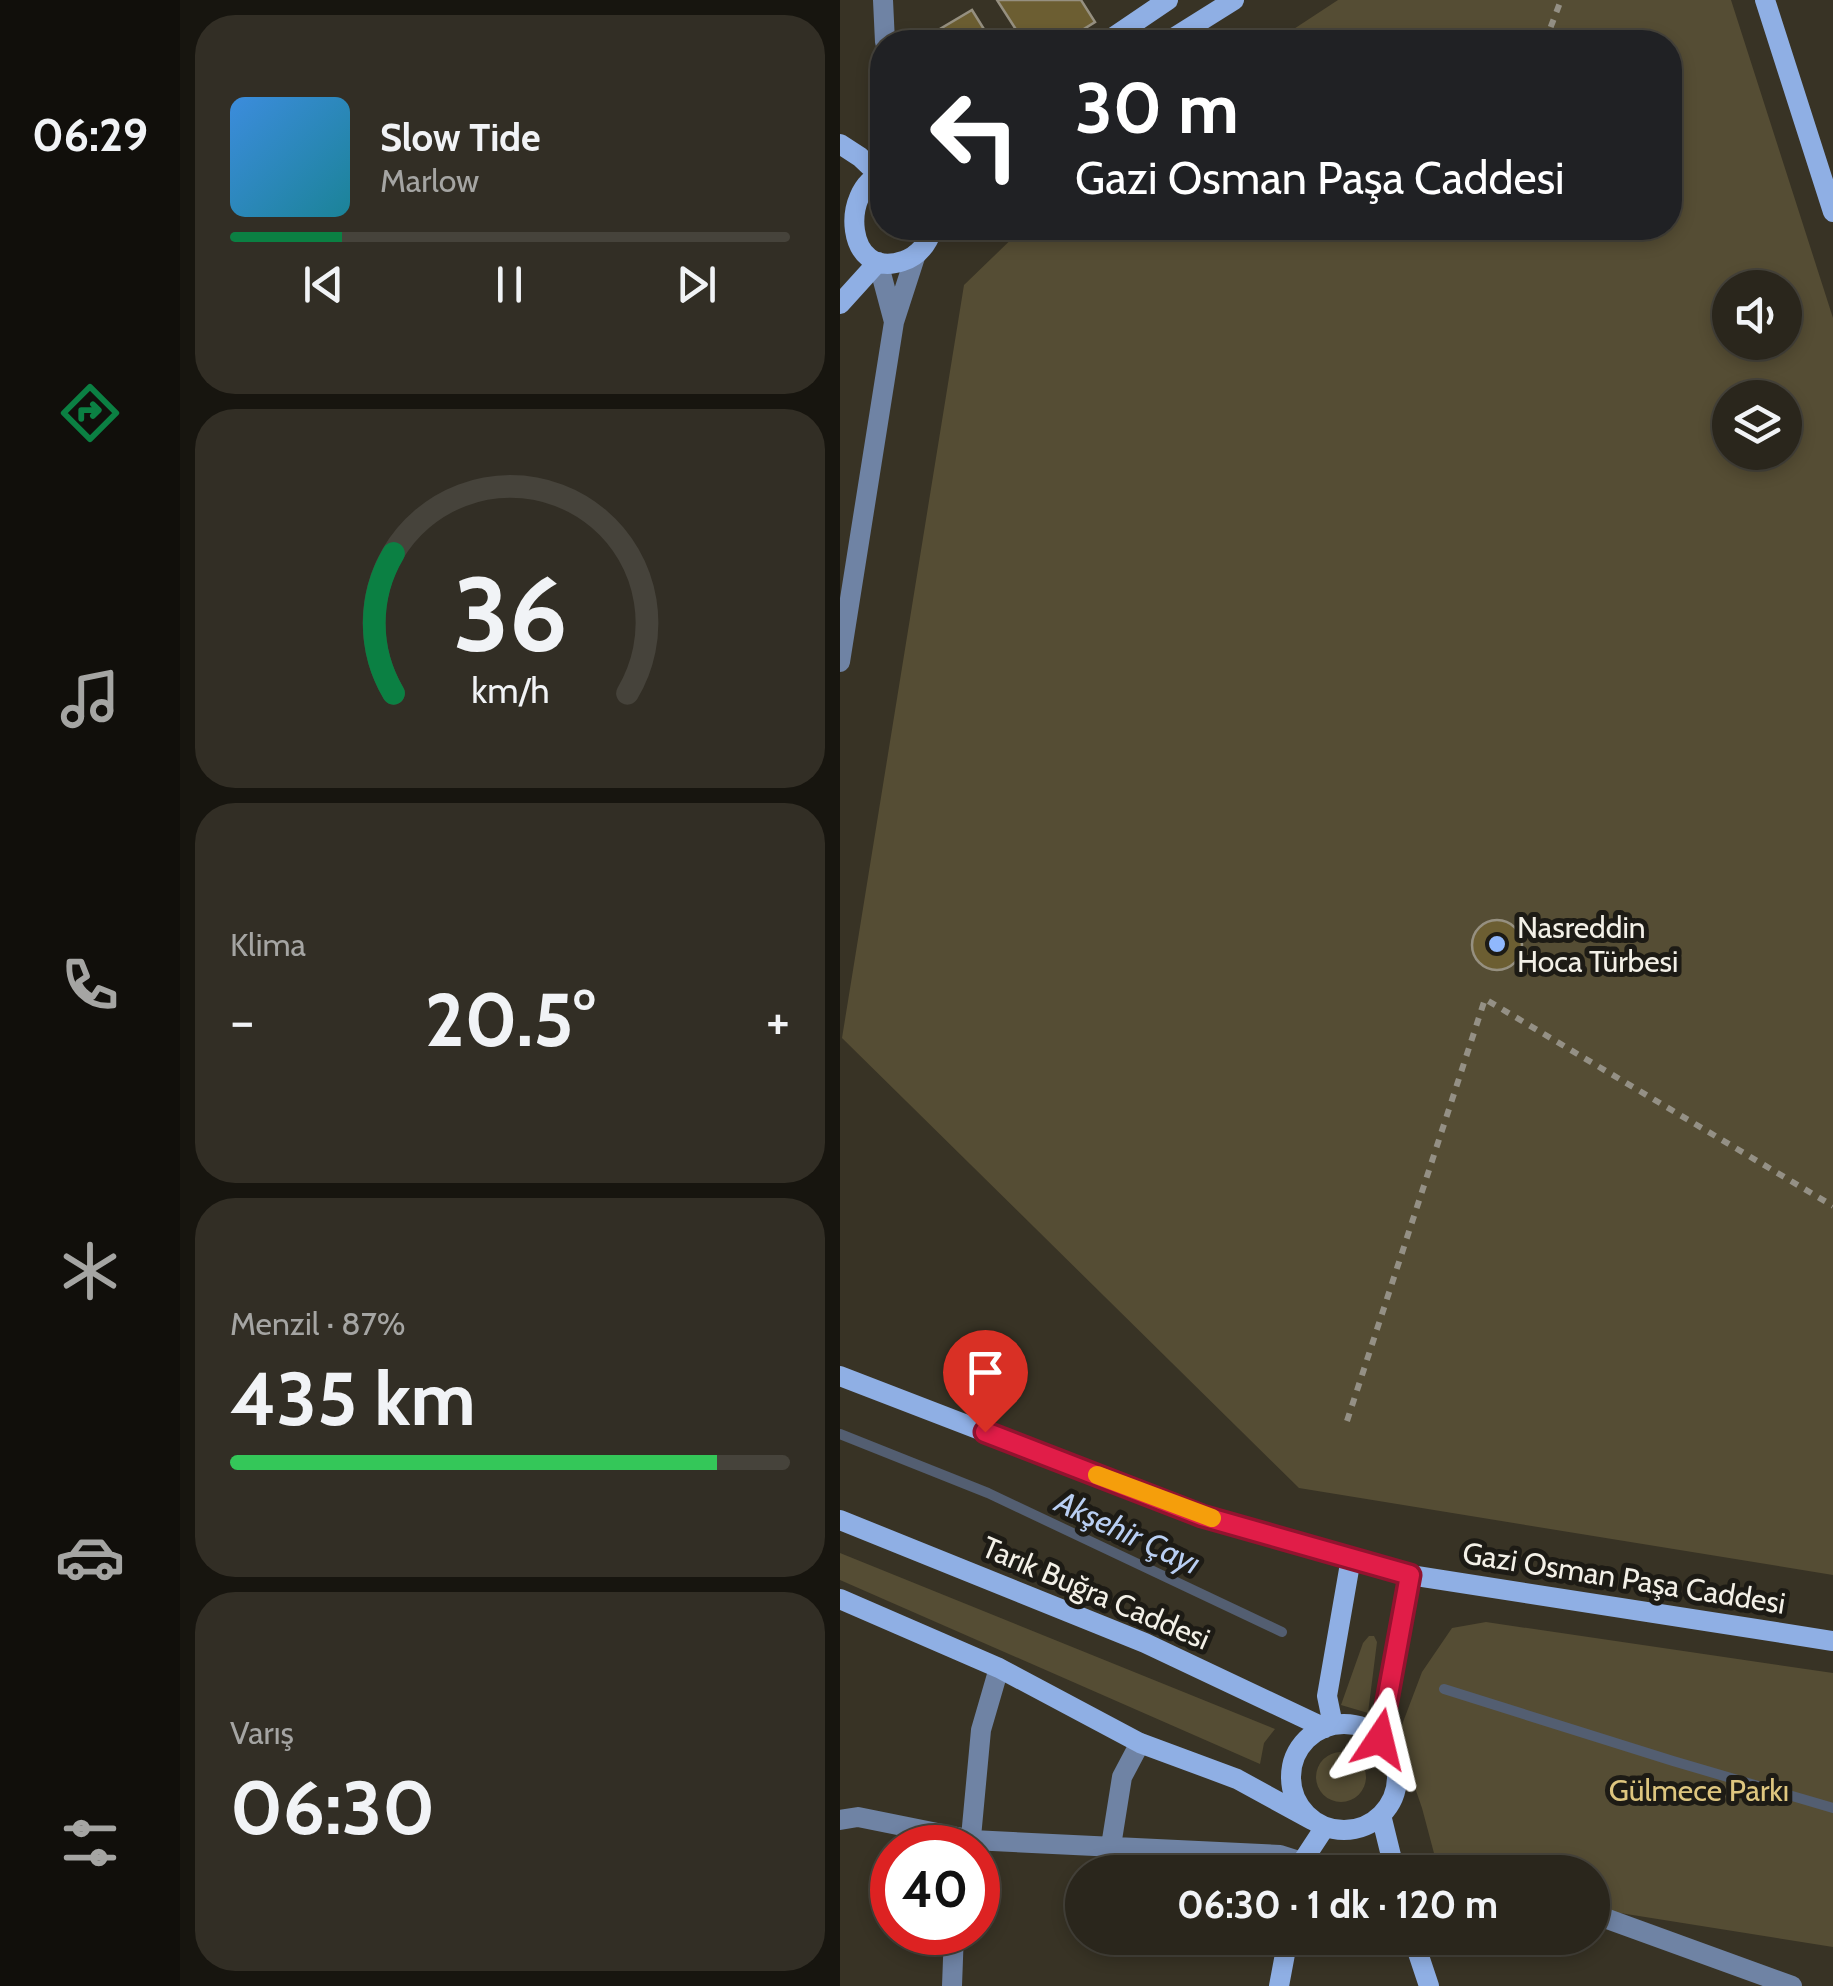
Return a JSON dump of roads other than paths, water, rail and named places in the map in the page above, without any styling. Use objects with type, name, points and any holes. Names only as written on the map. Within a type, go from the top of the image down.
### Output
[{"type":"street","points":[[883,0],[884,30]]},
{"type":"street","points":[[1124,30],[1168,0]]},
{"type":"street","points":[[1186,30],[1234,0]]},
{"type":"street","points":[[1766,0],[1833,212]]},
{"type":"street","points":[[840,144],[870,165]]},
{"type":"street","points":[[870,178],[853,190],[841,218],[853,246],[878,262],[898,263],[916,254]]},
{"type":"street","points":[[840,662],[894,322],[916,254],[927,240]]},
{"type":"street","points":[[840,304],[878,262]]},
{"type":"street","points":[[878,262],[894,322]]},
{"type":"street","name":"Gazi Osman Paşa Caddesi","points":[[840,1376],[1202,1516],[1410,1575],[1833,1641]]},
{"type":"street","name":"Tarık Buğra Caddesi","points":[[840,1520],[1145,1643],[1329,1727]]},
{"type":"street","points":[[1329,1727],[1327,1696],[1351,1558]]},
{"type":"street","points":[[1380,1739],[1410,1575]]},
{"type":"street","points":[[840,1599],[1000,1668],[1140,1743],[1236,1779],[1318,1823],[1339,1830],[1369,1824],[1381,1815],[1396,1785],[1396,1768],[1390,1752],[1380,1739],[1358,1726],[1329,1727],[1302,1744],[1295,1756],[1291,1770],[1294,1798],[1318,1823]]},
{"type":"street","points":[[973,1825],[982,1730],[1000,1668]]},
{"type":"street","points":[[1111,1846],[1122,1776],[1140,1743]]},
{"type":"street","points":[[1381,1815],[1391,1855]]},
{"type":"street","points":[[840,1820],[858,1817],[891,1825]]},
{"type":"street","points":[[1306,1855],[1318,1823]]},
{"type":"street","points":[[1000,1844],[1280,1855]]},
{"type":"street","points":[[1610,1920],[1792,1986]]},
{"type":"street","points":[[952,1986],[953,1955]]},
{"type":"street","points":[[1280,1986],[1285,1955]]},
{"type":"street","points":[[1419,1955],[1429,1986]]},
{"type":"waterway","name":"Akşehir Çayı","points":[[840,1434],[988,1493],[1282,1632]]},
{"type":"waterway","name":"Akşehir Çayı","points":[[1444,1689],[1833,1808]]},
{"type":"place","name":"Nasreddin Hoca Türbesi","points":[[1497,944]]},
{"type":"park label","name":"Gülmece Parkı","points":[[1699,1790]]}]
